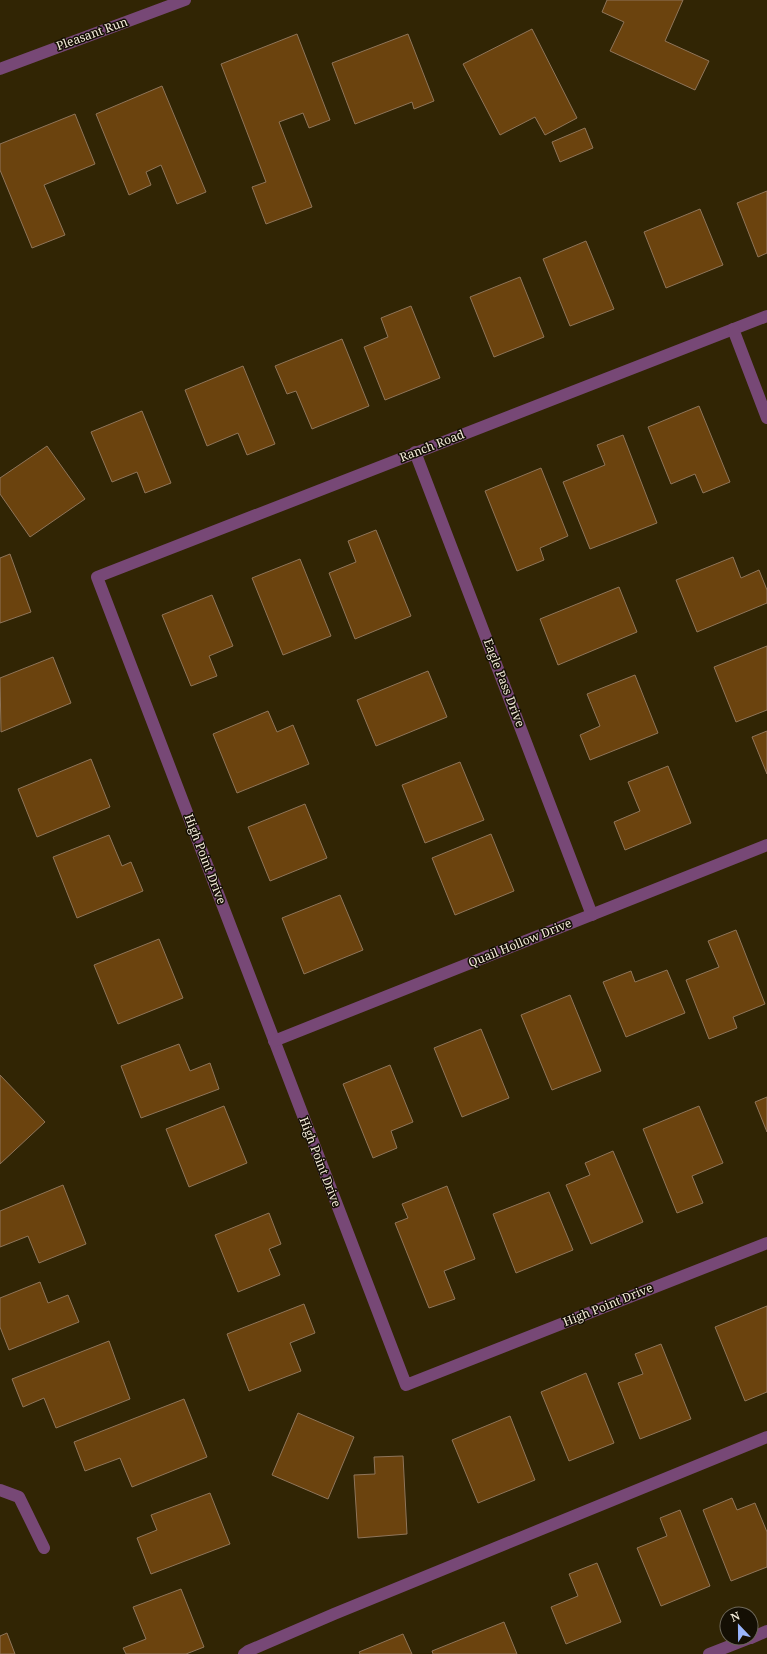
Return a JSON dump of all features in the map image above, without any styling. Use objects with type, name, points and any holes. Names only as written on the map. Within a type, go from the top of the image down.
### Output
[{"type":"street","name":"Pleasant Run","points":[[0,69],[185,0]]},
{"type":"street","name":"Ranch Road","points":[[97,576],[767,316]]},
{"type":"street","points":[[733,329],[767,418]]},
{"type":"street","name":"Eagle Pass Drive","points":[[416,452],[592,915]]},
{"type":"street","name":"High Point Drive","points":[[97,576],[406,1385],[767,1243]]},
{"type":"street","name":"Quail Hollow Drive","points":[[274,1042],[767,845]]},
{"type":"street","points":[[244,1654],[334,1614],[767,1437]]},
{"type":"street","points":[[0,1490],[19,1498],[44,1548]]},
{"type":"street","points":[[708,1654],[729,1646]]},
{"type":"building","points":[[607,0],[683,0],[665,41],[709,61],[695,90],[610,51],[624,22],[602,12]]},
{"type":"building","points":[[532,29],[577,118],[545,135],[535,117],[500,135],[463,64]]},
{"type":"building","points":[[297,34],[330,120],[309,128],[303,113],[279,122],[312,207],[266,224],[252,187],[266,182],[221,64]]},
{"type":"building","points":[[408,34],[434,101],[414,109],[412,102],[355,124],[332,63]]},
{"type":"building","points":[[162,86],[206,192],[177,204],[161,165],[146,172],[151,185],[129,195],[96,114]]},
{"type":"building","points":[[75,114],[95,164],[44,185],[65,235],[32,248],[0,170],[0,144]]},
{"type":"building","points":[[585,128],[593,148],[560,162],[552,142]]},
{"type":"building","points":[[767,191],[767,253],[758,257],[737,203]]},
{"type":"building","points":[[700,209],[723,265],[666,288],[644,232]]},
{"type":"building","points":[[586,241],[614,309],[570,326],[543,259]]},
{"type":"building","points":[[520,277],[544,337],[494,357],[470,297]]},
{"type":"building","points":[[411,306],[440,378],[385,400],[364,347],[388,337],[381,318]]},
{"type":"building","points":[[342,339],[369,406],[312,429],[296,391],[287,394],[275,366]]},
{"type":"building","points":[[243,366],[275,444],[247,455],[238,433],[207,446],[185,390]]},
{"type":"building","points":[[699,406],[730,482],[703,493],[695,474],[671,484],[648,427]]},
{"type":"building","points":[[142,411],[171,483],[145,493],[137,472],[112,482],[91,432]]},
{"type":"building","points":[[623,435],[657,523],[590,549],[563,482],[605,465],[597,445]]},
{"type":"building","points":[[47,446],[85,499],[30,537],[0,494],[0,478]]},
{"type":"building","points":[[541,468],[568,536],[540,548],[544,560],[517,571],[485,491]]},
{"type":"building","points":[[376,530],[411,616],[355,639],[329,573],[356,562],[348,541]]},
{"type":"building","points":[[10,554],[31,612],[0,623],[0,558]]},
{"type":"building","points":[[733,557],[741,578],[759,570],[767,590],[767,603],[697,632],[676,580]]},
{"type":"building","points":[[300,559],[331,636],[283,655],[252,578]]},
{"type":"building","points":[[619,587],[637,632],[558,665],[540,619]]},
{"type":"building","points":[[212,595],[233,646],[209,656],[217,676],[191,686],[162,615]]},
{"type":"building","points":[[767,646],[767,710],[736,722],[714,667]]},
{"type":"building","points":[[53,657],[71,703],[1,732],[0,678]]},
{"type":"building","points":[[428,671],[447,717],[376,746],[357,700]]},
{"type":"building","points":[[635,675],[658,733],[590,760],[580,735],[600,726],[587,694]]},
{"type":"building","points":[[268,711],[277,732],[293,725],[309,764],[237,793],[213,734]]},
{"type":"building","points":[[767,731],[767,774],[752,737]]},
{"type":"building","points":[[91,759],[110,807],[37,837],[18,789]]},
{"type":"building","points":[[460,762],[484,820],[425,843],[402,785]]},
{"type":"building","points":[[668,766],[691,823],[625,850],[614,822],[640,811],[628,782]]},
{"type":"building","points":[[305,804],[327,858],[270,881],[248,827]]},
{"type":"building","points":[[491,834],[514,891],[455,915],[432,858]]},
{"type":"building","points":[[109,835],[122,866],[131,862],[143,891],[77,918],[53,857]]},
{"type":"building","points":[[340,895],[363,950],[304,974],[282,918]]},
{"type":"building","points":[[736,930],[765,1004],[733,1017],[737,1028],[709,1039],[686,980],[719,967],[708,941]]},
{"type":"building","points":[[159,939],[183,998],[118,1024],[94,965]]},
{"type":"building","points":[[667,970],[685,1013],[626,1037],[603,982],[631,971],[635,982]]},
{"type":"building","points":[[570,995],[601,1071],[552,1090],[521,1015]]},
{"type":"building","points":[[481,1029],[509,1098],[462,1117],[434,1048]]},
{"type":"building","points":[[179,1044],[190,1071],[210,1063],[219,1089],[141,1118],[121,1066]]},
{"type":"building","points":[[390,1065],[413,1122],[391,1131],[397,1148],[373,1158],[343,1084]]},
{"type":"building","points":[[0,1075],[45,1122],[0,1164]]},
{"type":"building","points":[[767,1097],[767,1132],[755,1102]]},
{"type":"building","points":[[224,1106],[247,1163],[189,1187],[166,1129]]},
{"type":"building","points":[[699,1106],[723,1163],[692,1176],[703,1203],[677,1213],[643,1129]]},
{"type":"building","points":[[613,1151],[643,1222],[591,1244],[566,1185],[590,1175],[585,1163]]},
{"type":"building","points":[[63,1185],[86,1244],[39,1263],[28,1236],[0,1247],[0,1211]]},
{"type":"building","points":[[447,1186],[475,1259],[444,1271],[455,1299],[429,1308],[395,1223],[408,1218],[402,1204]]},
{"type":"building","points":[[549,1192],[573,1250],[516,1273],[493,1214]]},
{"type":"building","points":[[269,1213],[281,1244],[269,1249],[280,1275],[238,1292],[215,1235]]},
{"type":"building","points":[[40,1282],[48,1303],[68,1295],[79,1322],[9,1350],[0,1327],[0,1298]]},
{"type":"building","points":[[304,1304],[315,1333],[290,1343],[301,1371],[249,1391],[227,1334]]},
{"type":"building","points":[[767,1306],[767,1392],[745,1401],[715,1327]]},
{"type":"building","points":[[109,1341],[130,1399],[56,1428],[44,1398],[23,1407],[12,1379]]},
{"type":"building","points":[[661,1344],[691,1419],[640,1439],[618,1383],[643,1374],[635,1354]]},
{"type":"building","points":[[586,1373],[614,1443],[569,1461],[541,1392]]},
{"type":"building","points":[[184,1399],[207,1457],[132,1487],[120,1458],[85,1471],[74,1442]]},
{"type":"building","points":[[298,1413],[354,1437],[328,1499],[272,1475]]},
{"type":"building","points":[[510,1416],[535,1480],[478,1503],[452,1440]]},
{"type":"building","points":[[403,1456],[407,1534],[358,1538],[354,1475],[375,1474],[374,1457]]},
{"type":"building","points":[[210,1493],[230,1544],[151,1574],[137,1538],[157,1530],[151,1515]]},
{"type":"building","points":[[732,1498],[737,1510],[755,1503],[767,1532],[767,1567],[731,1581],[703,1510]]},
{"type":"building","points":[[680,1510],[710,1586],[661,1606],[637,1548],[667,1536],[660,1518]]},
{"type":"building","points":[[597,1563],[621,1622],[566,1644],[551,1607],[578,1596],[569,1574]]},
{"type":"building","points":[[181,1589],[204,1647],[186,1654],[126,1654],[123,1648],[146,1639],[133,1607]]},
{"type":"building","points":[[504,1622],[517,1654],[433,1654],[432,1651]]},
{"type":"building","points":[[7,1633],[15,1654],[0,1654],[0,1636]]},
{"type":"building","points":[[403,1634],[412,1654],[360,1654],[359,1652]]}]
